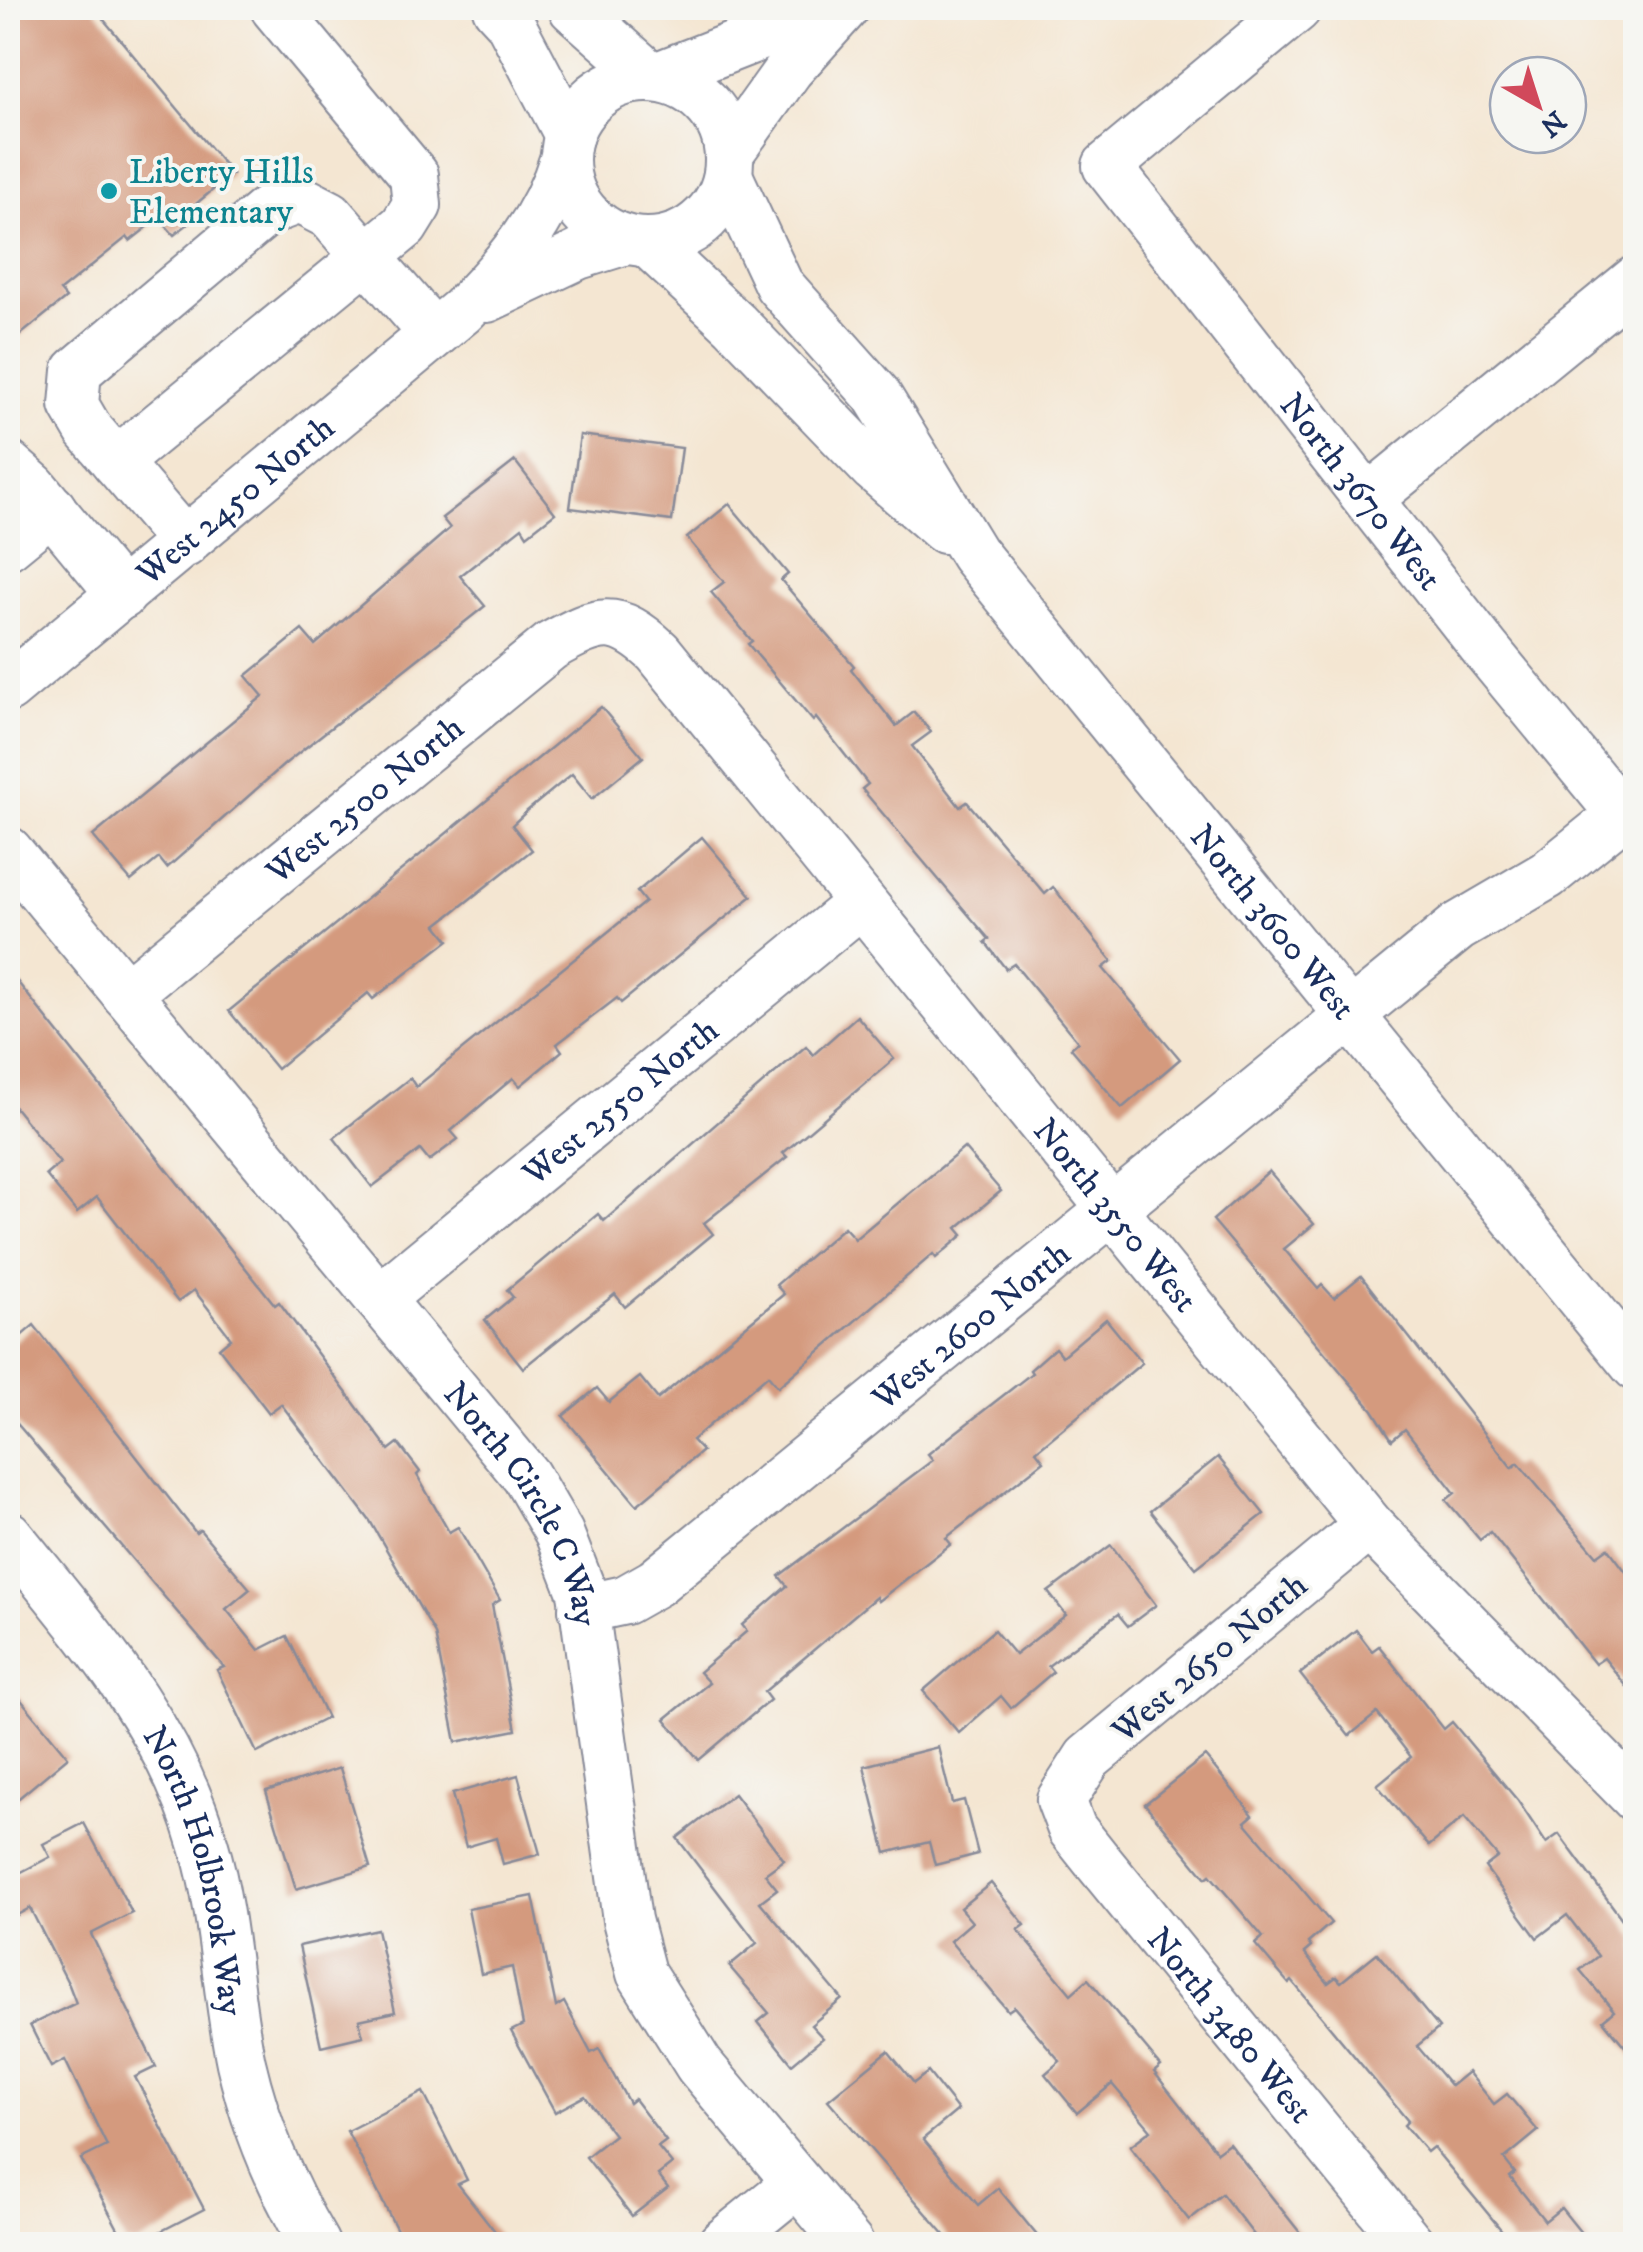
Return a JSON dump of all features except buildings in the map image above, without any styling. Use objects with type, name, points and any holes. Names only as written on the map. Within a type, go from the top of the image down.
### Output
[{"type":"street","points":[[116,462],[404,226],[417,204],[414,176],[274,8]]},
{"type":"street","points":[[497,8],[509,22],[567,146],[567,180],[581,209],[606,232],[637,242],[691,230],[708,216],[728,164],[789,70],[844,8]]},
{"type":"street","points":[[572,8],[654,77],[698,96],[713,112],[728,164]]},
{"type":"street","points":[[567,146],[594,98],[612,86],[654,77],[798,21],[818,8]]},
{"type":"street","name":"North 3670 West","points":[[1298,8],[1107,166],[1368,500],[1628,808]]},
{"type":"street","name":"West 2450 North","points":[[8,688],[448,322],[526,240],[553,197],[567,146]]},
{"type":"street","name":"North 3600 West","points":[[728,164],[779,284],[876,394],[974,554],[1636,1366]]},
{"type":"street","points":[[185,543],[74,405],[77,371],[267,211],[300,199],[330,216],[366,256],[448,322]]},
{"type":"street","name":"West 2450 North","points":[[448,322],[578,255],[637,242]]},
{"type":"street","name":"North 3600 West","points":[[637,242],[735,324],[874,468],[974,554]]},
{"type":"street","points":[[1368,500],[1636,280]]},
{"type":"street","points":[[8,465],[52,509],[122,594]]},
{"type":"street","points":[[8,545],[52,509]]},
{"type":"street","name":"North 3550 West","points":[[610,622],[635,631],[658,652],[1114,1207],[1369,1525],[1636,1798]]},
{"type":"street","name":"West 2500 North","points":[[126,994],[552,646],[579,631],[610,622]]},
{"type":"street","name":"West 2600 North","points":[[583,1609],[625,1600],[655,1583],[1458,926],[1546,875],[1628,808]]},
{"type":"street","name":"North Circle C Way","points":[[8,850],[526,1476],[559,1533],[582,1592],[627,1920],[641,1973],[699,2065],[849,2244]]},
{"type":"street","name":"West 2550 North","points":[[379,1298],[861,903]]},
{"type":"street","name":"North 3600 West","points":[[1575,1287],[1636,1333]]},
{"type":"street","name":"West 2650 North","points":[[1061,1800],[1088,1758],[1369,1525]]},
{"type":"street","name":"North Holbrook Way","points":[[8,1535],[129,1685],[186,1789],[206,1849],[241,2062],[264,2139],[288,2198],[315,2244]]},
{"type":"street","name":"North 3480 West","points":[[1061,1800],[1072,1829],[1094,1858],[1410,2244]]},
{"type":"street","points":[[722,2244],[797,2182]]},
{"type":"place","name":"Liberty Hills Elementary","points":[[109,191]]}]
